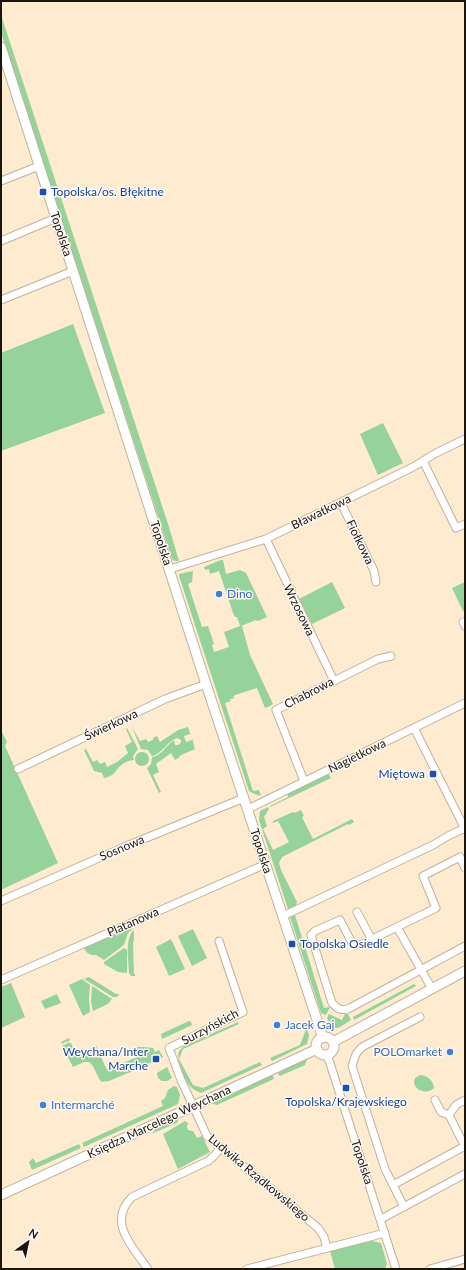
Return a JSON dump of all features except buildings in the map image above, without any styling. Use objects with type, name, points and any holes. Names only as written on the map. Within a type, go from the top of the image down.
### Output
[{"type":"street","name":"Topolska","points":[[1,47],[206,684],[323,1038]]},
{"type":"street","points":[[1,181],[39,166]]},
{"type":"street","points":[[1,241],[56,218]]},
{"type":"street","points":[[1,300],[73,271]]},
{"type":"street","name":"Bławatkowa","points":[[170,569],[266,539],[465,439]]},
{"type":"street","points":[[423,461],[456,528],[465,524]]},
{"type":"street","name":"Fiołkowa","points":[[340,503],[374,571],[376,582]]},
{"type":"street","name":"Wrzosowa","points":[[266,539],[334,681]]},
{"type":"street","name":"Chabrowa","points":[[304,781],[276,710],[378,660],[391,656]]},
{"type":"street","name":"Świerkowa","points":[[18,769],[165,699],[206,684]]},
{"type":"street","name":"Nagietkowa","points":[[248,809],[465,703]]},
{"type":"street","points":[[282,916],[465,829],[414,728]]},
{"type":"street","name":"Sosnowa","points":[[1,901],[124,847],[244,798]]},
{"type":"street","points":[[465,868],[460,858],[423,876],[436,908],[360,946],[352,943],[340,920],[311,935],[332,1003],[336,1008],[342,1010],[348,1009],[465,946]]},
{"type":"street","name":"Platanowa","points":[[1,980],[266,864]]},
{"type":"street","points":[[357,912],[372,940]]},
{"type":"street","points":[[397,927],[432,989]]},
{"type":"street","name":"Surzyńskich","points":[[193,1106],[169,1048],[243,1012],[219,941]]},
{"type":"street","points":[[333,1042],[465,971]]},
{"type":"street","points":[[404,1207],[385,1169],[352,1066],[356,1054],[362,1047],[420,1017]]},
{"type":"street","points":[[323,1038],[329,1038],[333,1042],[333,1050],[328,1054],[321,1054],[317,1049],[317,1042],[323,1038]]},
{"type":"street","name":"Księdza Marcelego Weychana","points":[[1,1195],[317,1049]]},
{"type":"street","name":"Topolska","points":[[328,1054],[396,1269]]},
{"type":"street","points":[[394,1185],[465,1147],[449,1115],[441,1112],[435,1100]]},
{"type":"street","points":[[449,1115],[456,1105],[465,1100]]},
{"type":"street","name":"Ludwika Rządkowskiego","points":[[193,1106],[207,1136],[318,1228],[324,1237],[327,1248]]},
{"type":"street","points":[[148,1269],[122,1228],[120,1221],[124,1207],[132,1197],[208,1161],[221,1147]]},
{"type":"street","points":[[381,1219],[465,1174]]},
{"type":"street","points":[[247,1269],[385,1233]]},
{"type":"street","points":[[430,1269],[465,1259]]},
{"type":"green space","points":[[1,15],[179,561],[172,559],[1,33]]},
{"type":"green space","points":[[73,324],[105,413],[1,451],[1,353]]},
{"type":"green space","points":[[383,423],[403,463],[378,475],[360,434]]},
{"type":"green space","points":[[223,560],[226,574],[240,570],[246,573],[267,617],[241,626],[250,655],[273,704],[265,708],[257,688],[235,695],[233,697],[235,698],[230,699],[231,701],[225,703],[253,791],[259,790],[261,796],[249,791],[179,576],[179,574],[193,571],[192,582],[188,584],[202,627],[208,626],[214,644],[212,645],[214,652],[229,647],[224,632],[240,626],[237,617],[235,617],[233,613],[219,571],[210,574],[209,569],[205,570],[204,567]]},
{"type":"green space","points":[[332,582],[345,608],[312,624],[299,599]]},
{"type":"green space","points":[[465,582],[465,610],[463,611],[452,588]]},
{"type":"green space","points":[[132,727],[140,741],[146,739],[148,742],[157,736],[160,742],[178,730],[188,727],[191,736],[190,734],[184,736],[186,742],[192,740],[192,738],[195,749],[179,756],[180,757],[175,760],[171,753],[156,764],[159,772],[153,775],[161,792],[159,793],[147,768],[151,764],[152,757],[159,754],[174,740],[175,745],[179,745],[181,740],[177,738],[173,740],[156,755],[152,756],[148,750],[141,749]]},
{"type":"green space","points":[[127,728],[138,749],[133,756],[134,760],[123,763],[112,775],[104,778],[102,773],[94,771],[84,750],[86,749],[93,762],[97,760],[100,764],[105,762],[107,767],[117,762],[128,753],[125,746],[132,742],[126,729]]},
{"type":"green space","points":[[1,730],[7,742],[5,746],[58,863],[1,890]]},
{"type":"green space","points":[[142,752],[147,754],[149,759],[147,764],[142,766],[137,764],[135,759],[137,754]]},
{"type":"green space","points":[[328,774],[331,778],[270,807],[288,797],[287,794]]},
{"type":"green space","points":[[268,807],[269,809],[264,817],[267,826],[263,829],[273,850],[289,842],[278,821],[273,823],[273,821],[293,812],[294,813],[301,810],[304,816],[302,817],[313,839],[352,819],[354,822],[282,857],[279,863],[297,902],[295,908],[288,909],[259,820],[260,811]]},
{"type":"green space","points":[[295,915],[324,1008],[330,1007],[326,1015],[321,1013],[290,917]]},
{"type":"green space","points":[[134,928],[128,933],[124,945],[104,960],[96,955],[89,954],[84,948],[128,929]]},
{"type":"green space","points":[[193,929],[207,958],[192,966],[178,936]]},
{"type":"green space","points":[[134,930],[133,942],[135,976],[131,976],[129,973],[128,944]]},
{"type":"green space","points":[[171,939],[185,969],[169,976],[156,947]]},
{"type":"green space","points":[[124,948],[127,950],[127,973],[118,972],[104,964],[104,962]]},
{"type":"green space","points":[[89,977],[116,994],[119,994],[117,997],[113,997],[84,979]]},
{"type":"green space","points":[[82,979],[90,985],[90,1012],[83,1016],[69,985]]},
{"type":"green space","points":[[11,983],[25,1017],[1,1028],[1,987]]},
{"type":"green space","points":[[414,984],[416,986],[354,1020],[353,1017]]},
{"type":"green space","points":[[92,986],[112,999],[108,1004],[93,1011],[91,1002]]},
{"type":"green space","points":[[57,994],[61,1003],[45,1009],[41,1001]]},
{"type":"green space","points":[[329,1014],[342,1020],[345,1014],[348,1014],[351,1020],[340,1027],[334,1028],[327,1018]]},
{"type":"green space","points":[[189,1021],[192,1025],[162,1039],[161,1034]]},
{"type":"green space","points":[[238,1022],[239,1024],[183,1049],[179,1059],[179,1051],[184,1046]]},
{"type":"green space","points":[[305,1024],[309,1035],[307,1044],[272,1061],[270,1058],[300,1045],[305,1032],[303,1025]]},
{"type":"green space","points":[[69,1038],[70,1040],[68,1041],[71,1043],[76,1054],[96,1046],[107,1070],[137,1057],[137,1047],[143,1047],[140,1068],[109,1081],[102,1082],[89,1062],[84,1062],[73,1067],[62,1046],[68,1043],[67,1041],[62,1044],[61,1042]]},
{"type":"green space","points":[[143,1047],[153,1048],[155,1052],[159,1050],[163,1057],[159,1059],[157,1057],[154,1059],[155,1061],[140,1067]]},
{"type":"green space","points":[[179,1059],[193,1085],[203,1088],[260,1062],[262,1065],[201,1093],[191,1087],[183,1074]]},
{"type":"green space","points":[[307,1059],[305,1065],[280,1076],[278,1074],[279,1071]]},
{"type":"green space","points":[[167,1067],[172,1078],[167,1081],[162,1081],[158,1078],[157,1073]]},
{"type":"green space","points":[[271,1075],[274,1079],[217,1105],[210,1103]]},
{"type":"green space","points":[[420,1075],[430,1079],[434,1088],[424,1091],[417,1088],[414,1082],[415,1078]]},
{"type":"green space","points":[[174,1086],[177,1087],[180,1095],[178,1104],[84,1147],[82,1143],[163,1106],[161,1101],[165,1098],[168,1090]]},
{"type":"green space","points":[[179,1118],[177,1123],[151,1134],[160,1126]]},
{"type":"green space","points":[[185,1121],[188,1123],[188,1130],[193,1131],[197,1138],[202,1136],[210,1152],[178,1169],[163,1134]]},
{"type":"green space","points":[[79,1144],[81,1148],[32,1170],[29,1162],[33,1158],[36,1163]]},
{"type":"green space","points":[[372,1241],[381,1243],[387,1264],[385,1269],[335,1269],[330,1251]]},
{"type":"place","name":"Topolska/os. Błękitne","points":[[43,192]]},
{"type":"place","name":"Dino","points":[[219,594]]},
{"type":"place","name":"Miętowa","points":[[433,774]]},
{"type":"place","name":"Topolska Osiedle","points":[[292,944]]},
{"type":"place","name":"Jacek Gaj","points":[[277,1025]]},
{"type":"place","name":"POLOmarket","points":[[450,1052]]},
{"type":"place","name":"Weychana/Inter Marche","points":[[156,1059]]},
{"type":"place","name":"Topolska/Krajewskiego","points":[[346,1088]]},
{"type":"place","name":"Intermarché","points":[[43,1105]]}]
